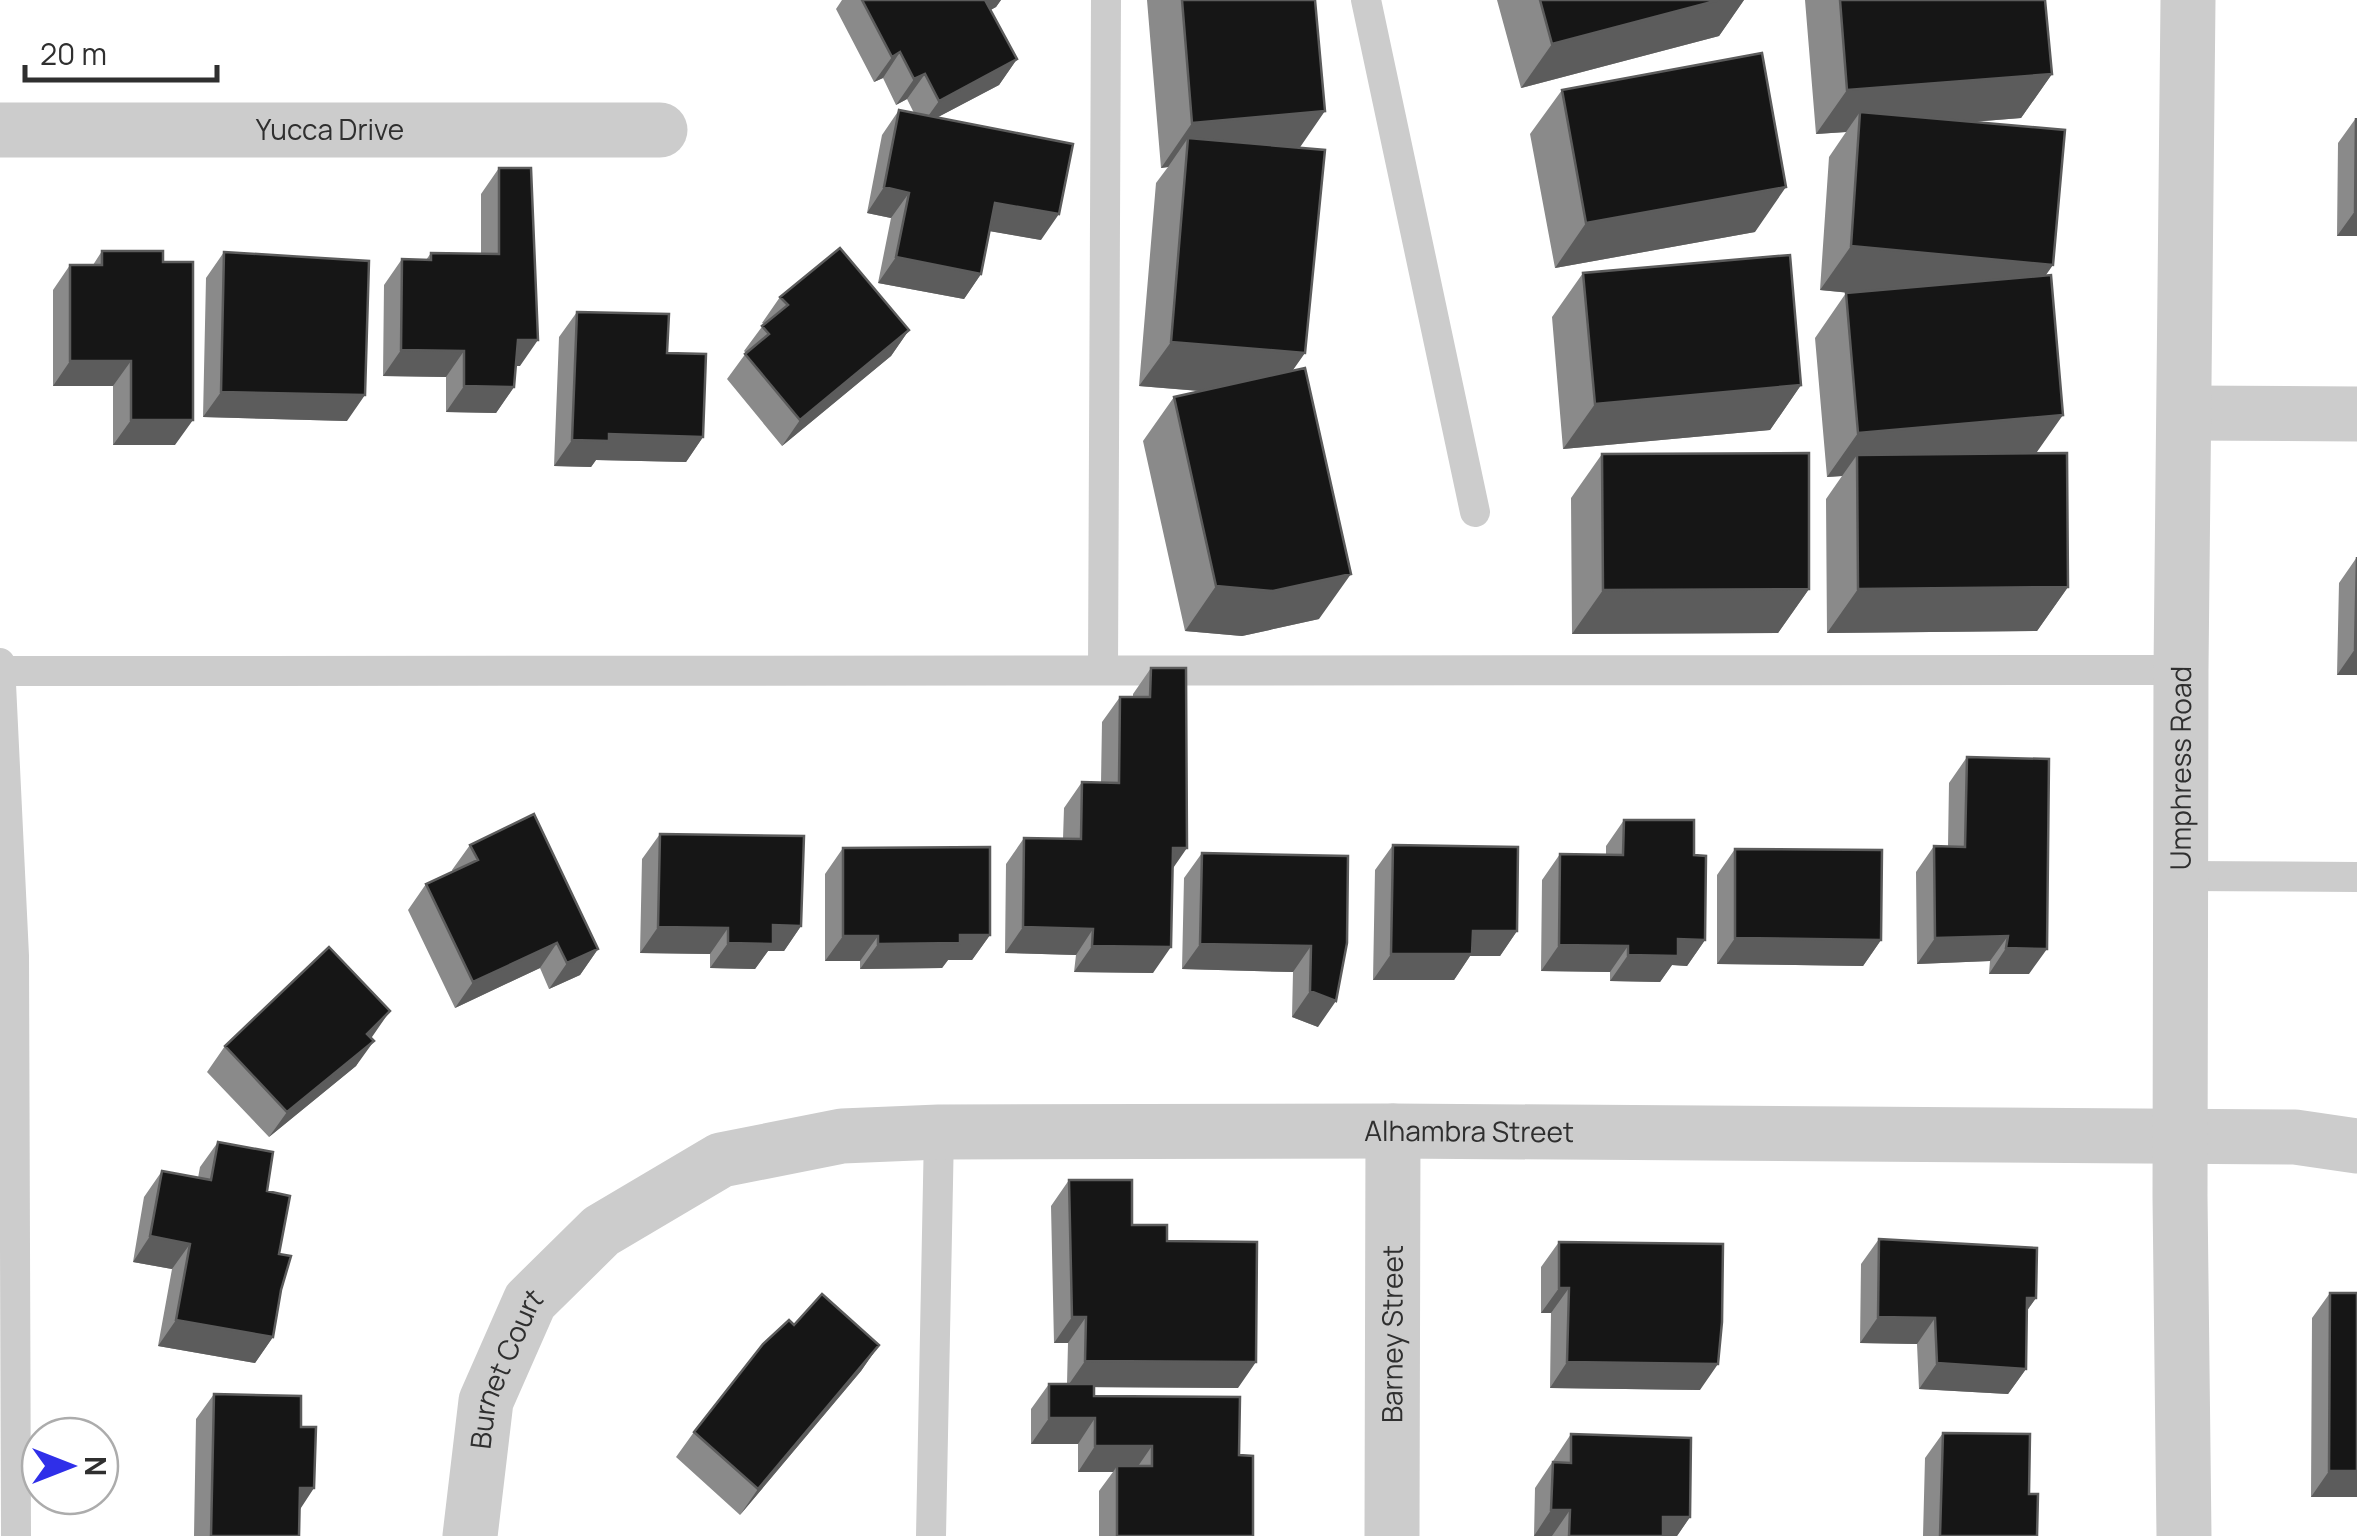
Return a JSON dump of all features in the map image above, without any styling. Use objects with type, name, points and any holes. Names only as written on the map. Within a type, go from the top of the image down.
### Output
[{"type":"street","name":"Umphress Road","points":[[2184,1536],[2180,1138],[2188,0]]},
{"type":"street","name":"Yucca Drive","points":[[0,130],[660,130]]},
{"type":"street","points":[[2185,412],[2357,414]]},
{"type":"street","name":"Alhambra Street","points":[[601,1231],[721,1160],[842,1136],[939,1132],[1393,1131],[2296,1138],[2357,1146]]},
{"type":"street","name":"Barney Street","points":[[1392,1536],[1393,1131]]},
{"type":"street","name":"Burnet Court","points":[[470,1536],[486,1401],[530,1302],[601,1231]]},
{"type":"lane","points":[[1103,670],[1106,0]]},
{"type":"lane","points":[[1366,0],[1475,512]]},
{"type":"lane","points":[[0,663],[14,956],[16,1536]]},
{"type":"lane","points":[[0,671],[2182,670]]},
{"type":"lane","points":[[2182,876],[2357,876]]},
{"type":"lane","points":[[931,1536],[939,1132]]},
{"type":"building","points":[[862,0],[985,0],[1017,59],[939,101],[925,74],[914,79],[900,52],[892,57]]},
{"type":"building","points":[[1182,0],[1315,0],[1325,111],[1192,123]]},
{"type":"building","points":[[1540,0],[1719,0],[1552,44]]},
{"type":"building","points":[[1840,0],[2045,0],[2052,74],[1847,90]]},
{"type":"building","points":[[1762,53],[1786,187],[1586,223],[1562,90]]},
{"type":"building","points":[[899,110],[1073,144],[1059,214],[995,203],[981,274],[896,257],[909,193],[884,187]]},
{"type":"building","points":[[1860,112],[2065,130],[2053,265],[1851,246]]},
{"type":"building","points":[[2356,118],[2357,211],[2355,211]]},
{"type":"building","points":[[1188,138],[1325,150],[1305,353],[1171,342]]},
{"type":"building","points":[[499,168],[531,168],[538,340],[518,340],[514,387],[464,386],[464,351],[401,350],[402,259],[431,260],[431,253],[499,254]]},
{"type":"building","points":[[840,248],[909,330],[800,420],[745,354],[769,334],[762,326],[788,305],[780,297]]},
{"type":"building","points":[[102,251],[163,251],[163,262],[193,262],[193,420],[131,420],[131,361],[70,361],[70,265],[102,265]]},
{"type":"building","points":[[224,252],[369,261],[365,395],[221,392]]},
{"type":"building","points":[[1790,255],[1801,385],[1595,404],[1583,273]]},
{"type":"building","points":[[2051,275],[2063,415],[1858,433],[1846,293]]},
{"type":"building","points":[[577,312],[669,314],[667,353],[706,354],[703,437],[609,434],[609,441],[572,440]]},
{"type":"building","points":[[1305,368],[1351,574],[1273,591],[1216,586],[1174,397]]},
{"type":"building","points":[[1809,453],[1809,589],[1603,590],[1602,454]]},
{"type":"building","points":[[2067,453],[2068,587],[1858,589],[1857,455]]},
{"type":"building","points":[[2357,557],[2357,649],[2355,649]]},
{"type":"building","points":[[1151,668],[1186,668],[1187,848],[1173,848],[1171,947],[1092,946],[1093,929],[1023,927],[1024,838],[1081,839],[1082,782],[1119,783],[1120,697],[1150,697]]},
{"type":"building","points":[[1967,757],[2049,759],[2047,949],[2006,948],[2008,936],[1935,938],[1934,846],[1965,847]]},
{"type":"building","points":[[534,814],[598,949],[567,963],[557,943],[473,982],[426,884],[478,860],[470,845]]},
{"type":"building","points":[[1624,820],[1694,820],[1694,855],[1706,856],[1705,940],[1678,939],[1678,956],[1628,955],[1628,946],[1559,945],[1560,854],[1623,855]]},
{"type":"building","points":[[660,834],[804,836],[801,926],[773,925],[773,944],[728,943],[728,928],[658,927]]},
{"type":"building","points":[[1393,845],[1518,847],[1517,931],[1473,931],[1472,954],[1391,954]]},
{"type":"building","points":[[990,847],[990,935],[960,935],[960,943],[878,944],[878,936],[843,936],[843,848]]},
{"type":"building","points":[[1735,849],[1882,850],[1881,940],[1735,938]]},
{"type":"building","points":[[1202,853],[1348,856],[1347,943],[1336,1001],[1310,991],[1311,946],[1200,944]]},
{"type":"building","points":[[329,947],[390,1011],[367,1034],[374,1041],[287,1112],[225,1046]]},
{"type":"building","points":[[218,1142],[273,1152],[267,1191],[290,1196],[279,1254],[291,1256],[273,1337],[176,1320],[190,1244],[150,1236],[162,1171],[211,1180]]},
{"type":"building","points":[[1069,1180],[1132,1180],[1132,1225],[1167,1225],[1167,1241],[1257,1242],[1256,1362],[1085,1361],[1086,1317],[1072,1317]]},
{"type":"building","points":[[1879,1239],[2037,1248],[2036,1298],[2027,1298],[2026,1369],[1937,1363],[1935,1318],[1878,1317]]},
{"type":"building","points":[[1559,1242],[1723,1244],[1718,1364],[1567,1362],[1569,1288],[1559,1288]]},
{"type":"building","points":[[2330,1293],[2357,1293],[2357,1471],[2329,1471]]},
{"type":"building","points":[[822,1294],[879,1345],[758,1489],[694,1432],[763,1344],[789,1320],[794,1325]]},
{"type":"building","points":[[1049,1384],[1094,1384],[1094,1396],[1240,1397],[1239,1455],[1253,1456],[1253,1536],[1117,1536],[1117,1466],[1152,1466],[1152,1446],[1095,1446],[1095,1418],[1049,1418]]},
{"type":"building","points":[[214,1394],[301,1396],[301,1427],[316,1427],[314,1488],[300,1488],[299,1536],[211,1536]]},
{"type":"building","points":[[1943,1433],[2030,1434],[2029,1494],[2038,1494],[2037,1536],[1940,1536]]},
{"type":"building","points":[[1571,1434],[1691,1438],[1690,1517],[1663,1517],[1663,1536],[1569,1536],[1570,1510],[1551,1510],[1553,1462],[1571,1463]]}]
